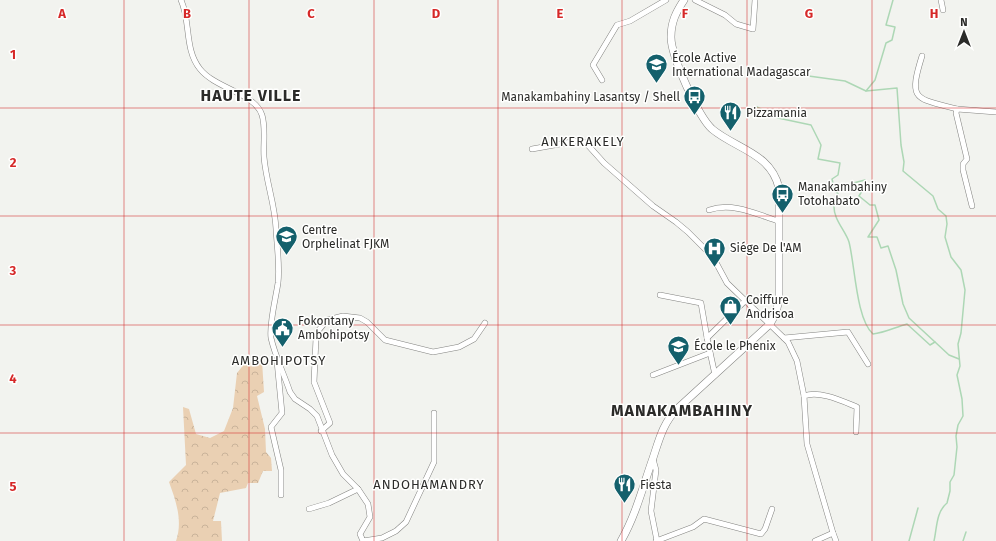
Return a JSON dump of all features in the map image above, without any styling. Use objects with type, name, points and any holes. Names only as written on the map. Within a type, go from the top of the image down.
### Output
[{"type":"street","points":[[181,0],[185,8],[188,40],[192,55],[200,69],[210,78],[228,89],[256,103],[262,115],[264,157],[267,180],[274,203],[276,226],[278,282],[271,336],[290,392],[317,416],[321,431],[343,474],[358,489],[368,504],[370,517],[360,534],[363,541],[382,538],[396,531],[406,522],[434,462],[434,413]]},
{"type":"street","points":[[602,80],[593,65],[617,25],[630,20],[666,0]]},
{"type":"street","points":[[621,541],[632,518],[661,433],[672,414],[770,324],[776,313],[779,299],[778,188],[773,173],[757,155],[709,126],[694,102],[671,38],[675,14],[684,0]]},
{"type":"street","points":[[695,0],[724,15],[736,24],[754,29],[755,0]]},
{"type":"street","points":[[941,0],[943,10]]},
{"type":"street","points":[[922,56],[916,75],[914,90],[917,95],[957,109],[996,112]]},
{"type":"street","points":[[957,109],[956,120],[966,159],[963,164],[963,170],[972,206]]},
{"type":"street","points":[[532,149],[577,140],[586,143],[604,163],[653,206],[688,232],[713,257],[727,283],[788,342],[797,361],[804,396],[807,444],[836,541]]},
{"type":"street","points":[[709,210],[715,208],[739,208],[778,221]]},
{"type":"street","points":[[660,295],[701,303],[715,375]]},
{"type":"street","points":[[707,338],[746,300]]},
{"type":"street","points":[[321,431],[330,423],[314,382],[315,353],[318,331],[326,320],[343,316],[360,318],[367,322],[385,340],[424,351],[433,352],[459,347],[474,339],[485,323]]},
{"type":"street","points":[[784,338],[847,332],[868,364]]},
{"type":"street","points":[[653,375],[710,353]]},
{"type":"street","points":[[277,356],[282,413],[271,427],[281,470],[280,495]]},
{"type":"street","points":[[804,396],[817,394],[857,407],[856,432]]},
{"type":"street","points":[[653,458],[656,470],[651,511],[656,541],[693,527],[704,519],[761,534],[765,529],[772,509]]},
{"type":"street","points":[[309,509],[329,503],[358,489]]},
{"type":"street","points":[[815,541],[833,533]]},
{"type":"green space","points":[[262,361],[264,392],[257,396],[265,429],[266,452],[271,458],[272,471],[263,471],[258,483],[248,483],[246,488],[220,493],[213,521],[221,521],[222,541],[176,541],[179,519],[169,482],[186,465],[183,407],[189,409],[196,434],[210,438],[224,431],[233,408],[237,373],[245,363]]},
{"type":"waterway","points":[[893,0],[886,25],[895,27],[892,40],[886,43],[875,80],[866,91],[897,88],[901,145],[904,162],[903,171],[933,196],[938,209],[946,216],[947,224],[945,237],[951,257],[961,270],[965,290],[961,333],[958,344],[960,366],[957,375],[962,399],[963,416],[958,425],[956,436],[957,447],[954,475],[950,482],[950,491],[947,503],[943,507],[939,516],[934,541]]},
{"type":"waterway","points":[[758,71],[765,70],[845,81],[866,91]]},
{"type":"waterway","points":[[757,107],[778,118],[811,125],[821,145],[818,159],[840,163],[838,175],[832,179],[834,188],[838,194],[834,204],[834,210],[837,220],[849,242],[857,291],[867,327],[873,334],[907,324],[930,345],[935,342],[949,355],[959,359]]},
{"type":"waterway","points":[[834,188],[865,180],[866,184],[859,196],[870,205],[875,205],[879,220],[868,237],[877,237],[881,248],[888,246],[896,270],[903,304],[909,318],[935,342]]},
{"type":"waterway","points":[[909,541],[918,508]]},
{"type":"waterway","points":[[963,541],[966,532]]},
{"type":"place","name":"École Active International Madagascar","points":[[656,84]]},
{"type":"place","name":"Manakambahiny Lasantsy / Shell","points":[[695,116]]},
{"type":"place","name":"Pizzamania","points":[[731,132]]},
{"type":"place","name":"Manakambahiny Totohabato","points":[[783,214]]},
{"type":"place","name":"Centre Orphelinat FJKM","points":[[286,256]]},
{"type":"place","name":"Siége De l'AM","points":[[714,268]]},
{"type":"place","name":"Coiffure Andrisoa","points":[[731,326]]},
{"type":"place","name":"Fokontany Ambohipotsy","points":[[282,348]]},
{"type":"place","name":"École le Phenix","points":[[679,366]]},
{"type":"place","name":"Fiesta","points":[[624,504]]},
{"type":"district","name":"HAUTE VILLE","points":[[251,95]]},
{"type":"district","name":"ANKERAKELY","points":[[583,141]]},
{"type":"district","name":"AMBOHIPOTSY","points":[[279,360]]},
{"type":"district","name":"MANAKAMBAHINY","points":[[682,410]]},
{"type":"district","name":"ANDOHAMANDRY","points":[[429,484]]}]
